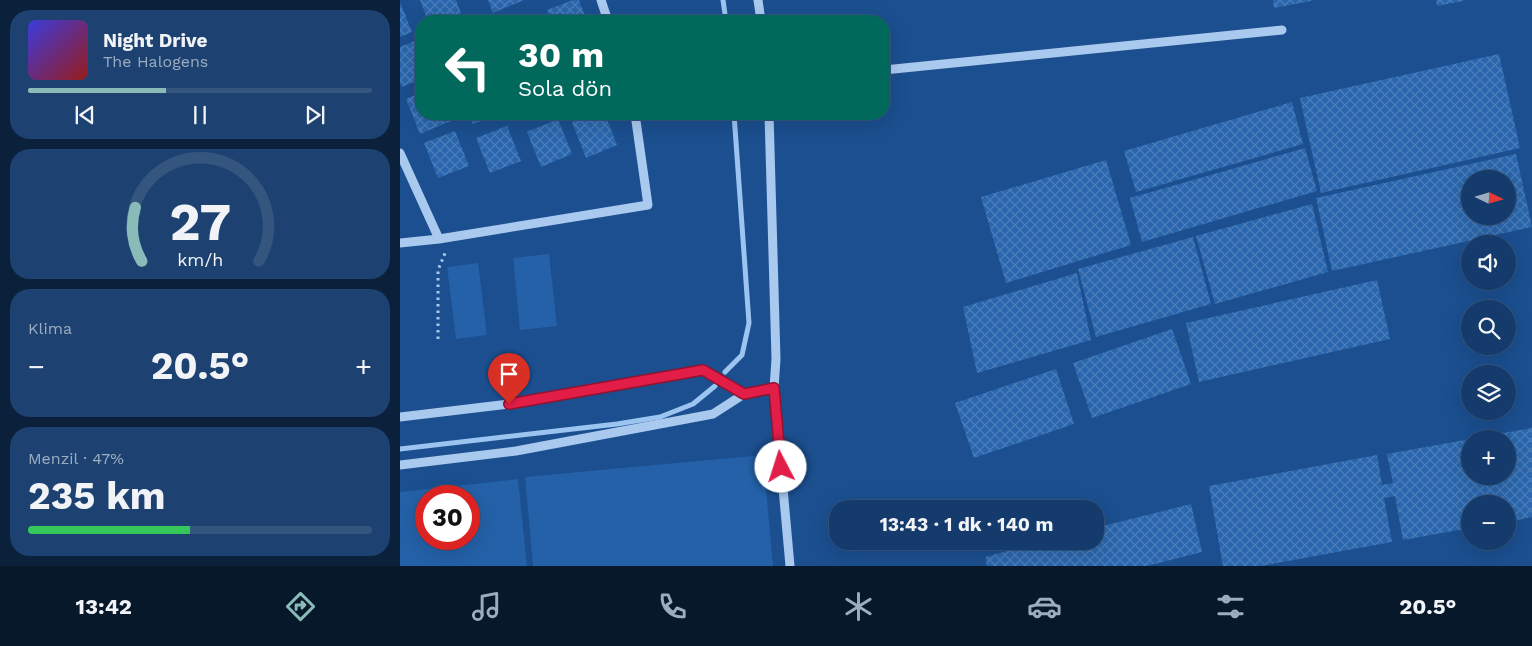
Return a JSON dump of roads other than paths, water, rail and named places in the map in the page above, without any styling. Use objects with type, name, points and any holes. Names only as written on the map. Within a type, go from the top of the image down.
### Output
[{"type":"street","points":[[601,0],[606,15]]},
{"type":"street","points":[[758,0],[760,15]]},
{"type":"street","points":[[890,69],[1282,30]]},
{"type":"street","points":[[400,243],[450,238],[648,205],[636,120]]},
{"type":"street","points":[[769,120],[776,359],[774,388],[790,566]]},
{"type":"street","points":[[400,154],[439,239]]},
{"type":"street","points":[[400,417],[509,404],[703,370],[744,394]]},
{"type":"street","points":[[400,465],[516,451],[713,414],[744,394],[774,388]]},
{"type":"waterway","points":[[723,0],[725,15]]},
{"type":"waterway","points":[[725,372],[742,355],[749,323],[734,120]]},
{"type":"waterway","points":[[400,449],[617,424],[660,417],[693,404],[715,386]]}]
